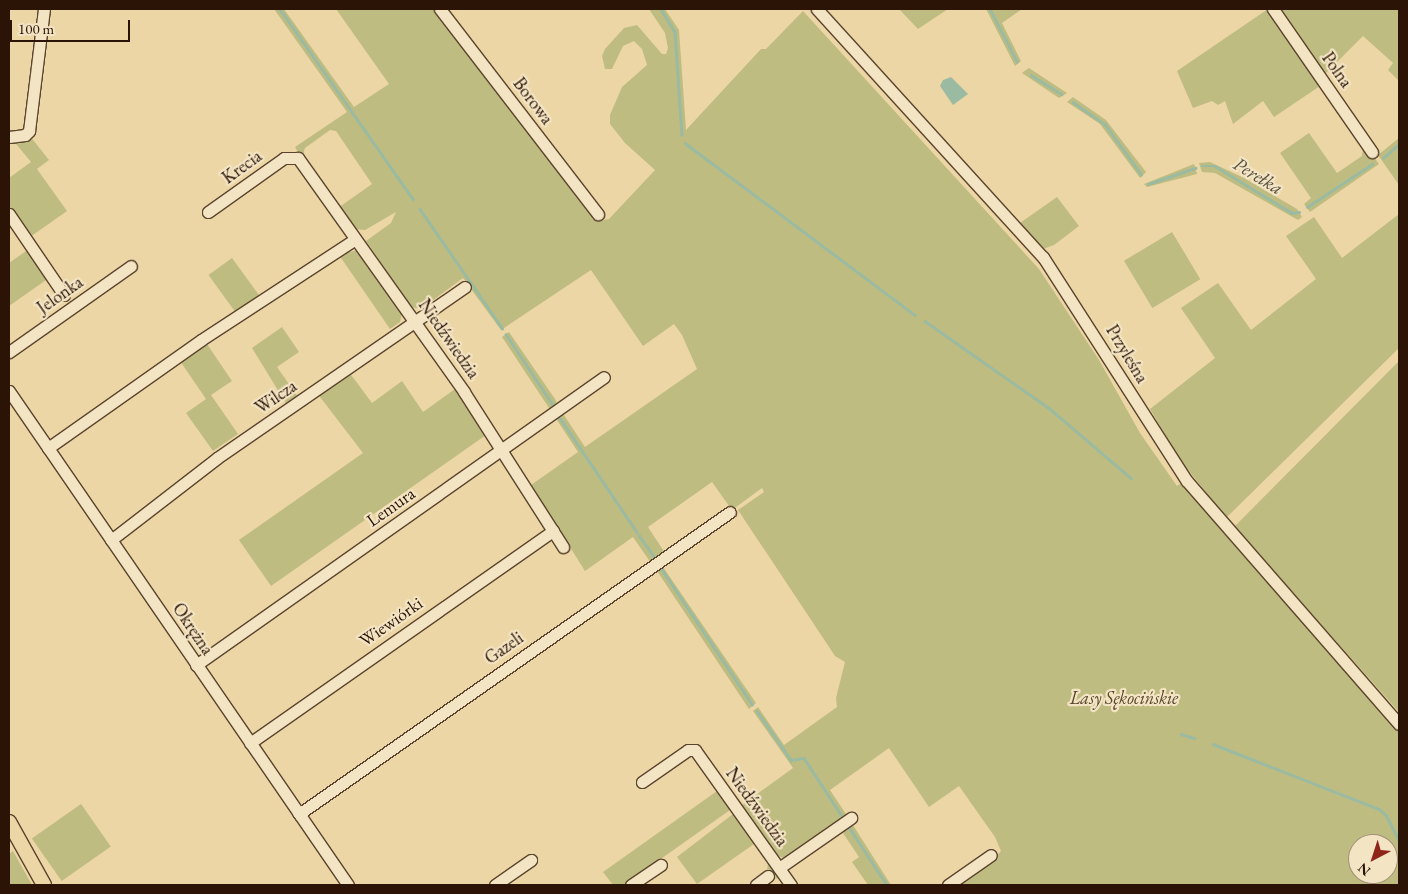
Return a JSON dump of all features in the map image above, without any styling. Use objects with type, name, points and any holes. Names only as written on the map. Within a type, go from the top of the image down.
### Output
[{"type":"main road","points":[[9,822],[44,885]]},
{"type":"street","points":[[9,138],[25,135],[28,131],[44,9]]},
{"type":"street","name":"Borowa","points":[[440,9],[598,214]]},
{"type":"street","name":"Przyleśna","points":[[817,9],[1043,257],[1187,480],[1399,724]]},
{"type":"street","name":"Polna","points":[[1273,9],[1372,152]]},
{"type":"street","name":"Krecia","points":[[208,212],[284,158],[298,158]]},
{"type":"street","name":"Niedźwiedzia","points":[[298,158],[354,240],[415,322],[502,450],[563,548]]},
{"type":"street","points":[[9,214],[64,294]]},
{"type":"street","points":[[48,448],[201,340],[354,240]]},
{"type":"street","name":"Jelonka","points":[[9,352],[131,266]]},
{"type":"street","name":"Wilcza","points":[[111,540],[217,458],[465,287]]},
{"type":"street","name":"Lemura","points":[[196,665],[604,377]]},
{"type":"street","name":"Okrężna","points":[[9,391],[348,885]]},
{"type":"street","name":"Gazeli","points":[[298,814],[730,512]]},
{"type":"street","name":"Wiewiórki","points":[[250,743],[553,531]]},
{"type":"street","name":"Niedźwiedzia","points":[[642,782],[688,750],[694,750],[791,885]]},
{"type":"street","points":[[779,868],[850,818]]},
{"type":"street","points":[[948,885],[992,855]]},
{"type":"street","points":[[495,885],[531,860]]},
{"type":"street","points":[[631,885],[660,865]]},
{"type":"street","points":[[756,885],[768,876]]},
{"type":"green space","name":"Lasy Sękocińskie","points":[[274,9],[284,9],[354,107],[389,84],[336,9],[437,9],[599,221],[609,219],[655,170],[625,143],[610,124],[610,115],[622,87],[647,65],[642,49],[634,41],[623,46],[612,69],[605,69],[602,56],[605,49],[624,28],[637,25],[662,54],[666,54],[668,48],[665,33],[649,9],[665,9],[679,30],[686,130],[761,49],[766,49],[803,11],[1039,269],[1099,360],[1140,433],[1177,486],[1183,482],[1399,732],[1399,885],[958,885],[994,859],[1001,851],[995,837],[959,786],[929,807],[889,748],[830,790],[848,817],[786,858],[777,856],[742,805],[793,768],[753,711],[758,707],[784,745],[837,707],[836,698],[845,662],[835,656],[738,510],[764,492],[762,488],[732,510],[712,482],[648,527],[665,553],[651,563],[633,537],[585,571],[531,485],[578,452],[555,417],[562,412],[585,447],[697,369],[682,335],[674,324],[643,346],[591,270],[501,330],[463,278],[421,309],[411,307],[366,241],[391,223],[396,212],[365,230],[354,229],[338,208],[372,184],[336,131],[330,130],[305,148],[302,158],[295,147],[347,112]]},
{"type":"green space","points":[[899,9],[948,9],[918,29]]},
{"type":"green space","points":[[986,9],[1022,9],[1002,23],[1021,61],[1015,66]]},
{"type":"green space","points":[[1268,9],[1320,86],[1274,117],[1263,101],[1233,124],[1225,101],[1218,105],[1212,101],[1193,108],[1177,71]]},
{"type":"green space","points":[[1277,9],[1399,9],[1399,81],[1388,70],[1393,63],[1363,36],[1324,75]]},
{"type":"green space","points":[[1029,68],[1067,93],[1059,98],[1022,73]]},
{"type":"green space","points":[[1073,97],[1106,120],[1146,172],[1140,178],[1100,124],[1067,102]]},
{"type":"green space","points":[[1309,133],[1337,173],[1362,156],[1363,147],[1370,158],[1374,157],[1379,164],[1310,212],[1304,204],[1311,198],[1280,153]]},
{"type":"green space","points":[[30,136],[49,160],[37,169],[67,211],[30,237],[9,207],[9,178],[31,162],[12,139]]},
{"type":"green space","points":[[1399,138],[1399,185],[1378,155]]},
{"type":"green space","points":[[1210,162],[1244,178],[1297,209],[1302,217],[1298,220],[1215,173],[1202,172],[1199,163]]},
{"type":"green space","points":[[1194,164],[1197,174],[1147,187],[1144,184]]},
{"type":"green space","points":[[1057,197],[1079,226],[1054,245],[1043,249],[1020,223]]},
{"type":"green space","points":[[1399,214],[1399,348],[1226,518],[1178,457],[1150,409],[1215,358],[1181,308],[1218,283],[1251,330],[1316,279],[1286,236],[1314,217],[1342,258]]},
{"type":"green space","points":[[1172,232],[1200,279],[1152,308],[1124,261]]},
{"type":"green space","points":[[29,249],[49,278],[9,306],[9,263]]},
{"type":"green space","points":[[357,250],[402,313],[400,322],[390,329],[339,255]]},
{"type":"green space","points":[[232,258],[260,297],[237,314],[209,275]]},
{"type":"green space","points":[[282,327],[299,352],[277,367],[298,397],[287,405],[252,348]]},
{"type":"green space","points":[[509,332],[555,399],[558,406],[551,411],[502,337]]},
{"type":"green space","points":[[207,344],[232,381],[211,395],[238,434],[213,451],[186,413],[206,399],[180,361]]},
{"type":"green space","points":[[1399,361],[1399,712],[1234,527]]},
{"type":"green space","points":[[349,372],[372,403],[402,381],[423,412],[455,389],[486,435],[271,586],[239,540],[363,453],[317,393]]},
{"type":"green space","points":[[661,564],[756,703],[749,709],[655,568]]},
{"type":"green space","points":[[717,791],[730,810],[624,885],[613,885],[603,872]]},
{"type":"green space","points":[[81,804],[111,847],[62,881],[32,838]]},
{"type":"green space","points":[[733,814],[754,843],[756,842],[779,878],[772,879],[767,871],[768,863],[754,844],[697,884],[677,857]]},
{"type":"green space","points":[[851,822],[891,885],[868,885],[852,862],[859,857],[841,830]]},
{"type":"green space","points":[[13,851],[32,885],[9,885],[9,854]]},
{"type":"shaded area","points":[[951,77],[968,94],[953,105],[940,86],[943,80]]},
{"type":"waterway","points":[[280,9],[413,199]]},
{"type":"waterway","points":[[661,9],[675,32],[682,135]]},
{"type":"waterway","name":"Perełka","points":[[990,9],[1017,61]]},
{"type":"waterway","name":"Perełka","points":[[1031,75],[1062,94]]},
{"type":"waterway","name":"Perełka","points":[[1073,102],[1105,124],[1141,174]]},
{"type":"waterway","points":[[685,143],[915,315]]},
{"type":"waterway","name":"Perełka","points":[[1383,158],[1399,144]]},
{"type":"waterway","name":"Perełka","points":[[1307,207],[1372,164]]},
{"type":"waterway","name":"Perełka","points":[[1202,166],[1215,166],[1292,213],[1299,212]]},
{"type":"waterway","name":"Perełka","points":[[1148,184],[1195,168]]},
{"type":"waterway","points":[[420,209],[502,328]]},
{"type":"waterway","points":[[925,321],[1049,408],[1131,478]]},
{"type":"waterway","points":[[506,334],[553,405]]},
{"type":"waterway","points":[[558,415],[637,532]]},
{"type":"waterway","points":[[639,535],[655,558]]},
{"type":"waterway","points":[[661,568],[752,704]]},
{"type":"waterway","points":[[757,711],[791,760],[804,758],[842,816]]},
{"type":"waterway","points":[[1181,734],[1194,738]]},
{"type":"waterway","points":[[1213,744],[1379,809],[1386,815],[1399,840]]},
{"type":"waterway","points":[[849,827],[887,885]]}]
